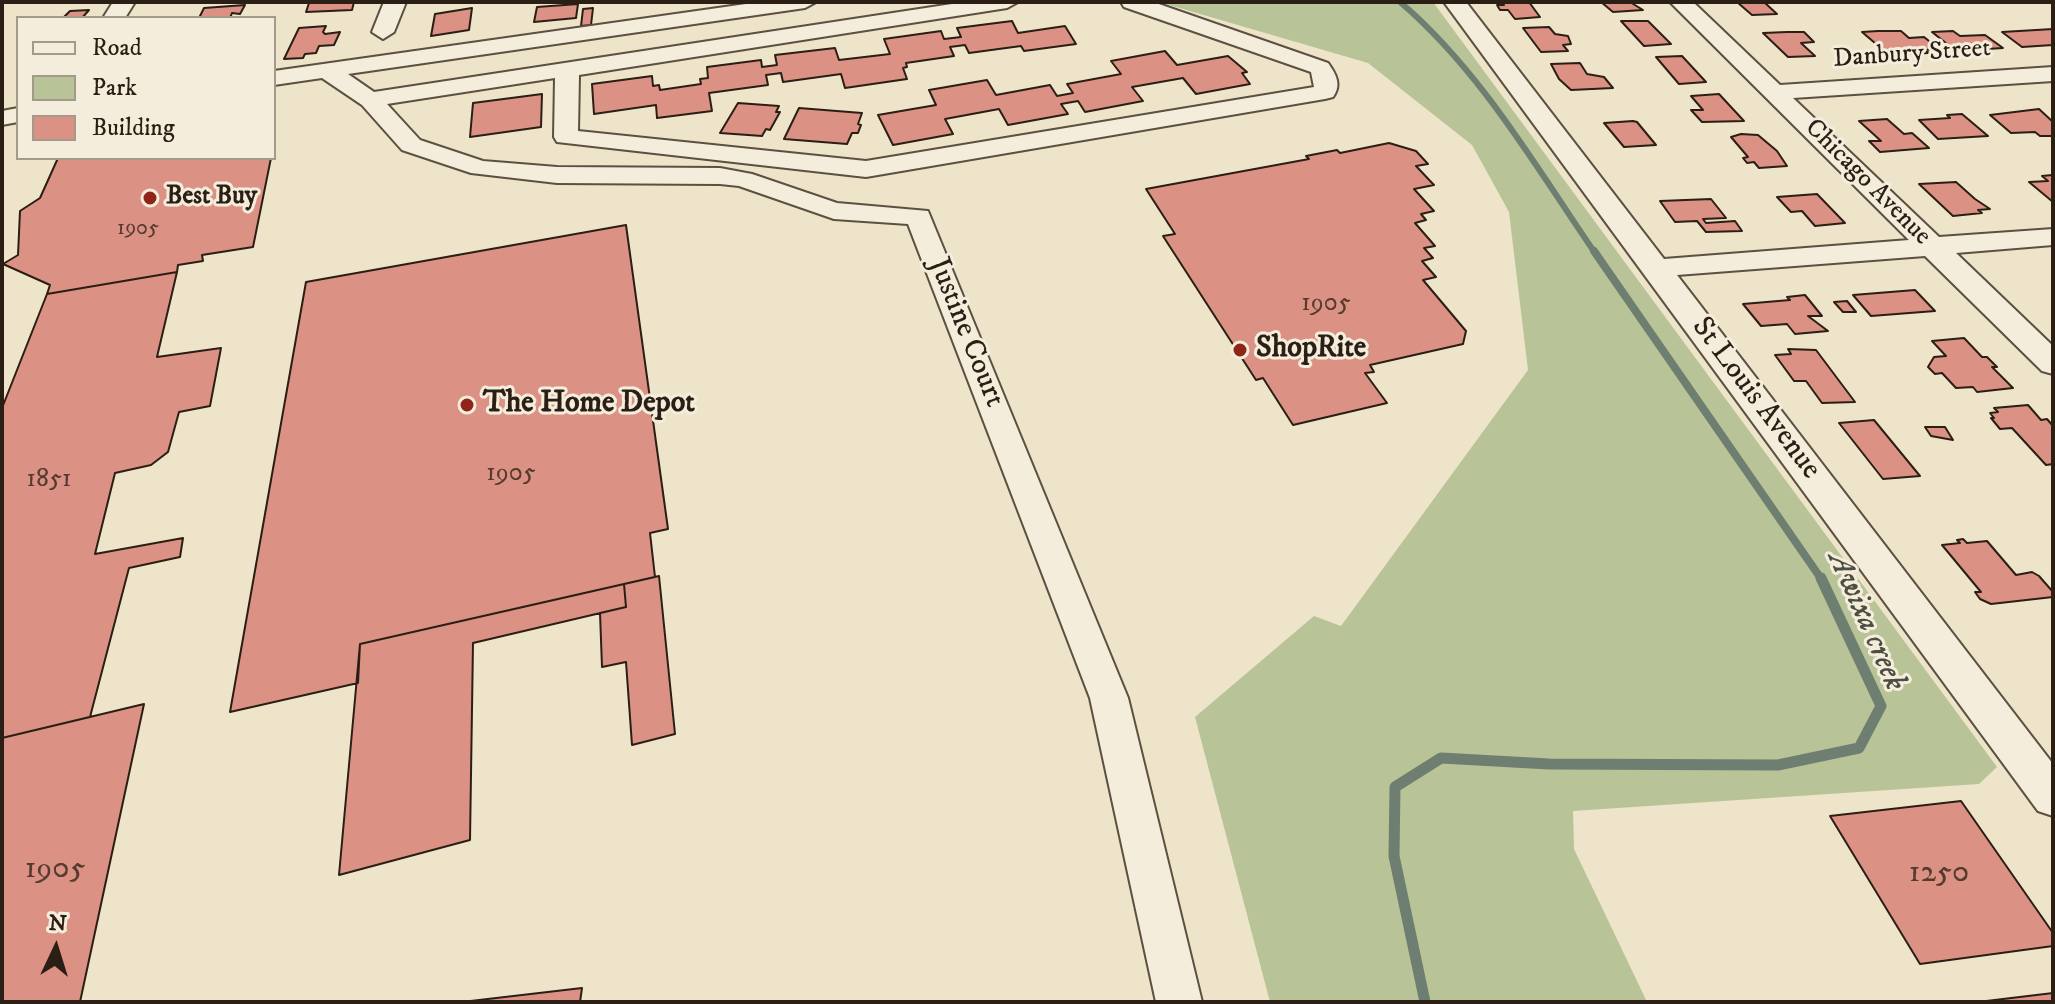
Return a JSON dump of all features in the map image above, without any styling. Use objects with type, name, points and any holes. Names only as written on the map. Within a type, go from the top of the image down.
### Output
[{"type":"street","points":[[383,32],[395,2]]},
{"type":"street","points":[[276,78],[805,2]]},
{"type":"street","points":[[370,100],[1007,2]]},
{"type":"street","points":[[567,71],[566,137],[866,169],[1325,92],[1326,80],[1320,68],[1132,2]]},
{"type":"street","name":"St Louis Avenue","points":[[1455,2],[2053,797]]},
{"type":"street","name":"Chicago Avenue","points":[[1681,2],[2053,364]]},
{"type":"street","name":"Justine Court","points":[[326,70],[370,100],[411,145],[480,168],[557,175],[720,176],[743,179],[834,211],[919,217],[1109,698],[1179,1002]]},
{"type":"street","name":"Danbury Street","points":[[1775,92],[2053,74]]},
{"type":"street","points":[[1658,268],[2053,237]]},
{"type":"green space","points":[[1159,2],[1433,2],[1997,767],[1979,784],[1573,811],[1574,849],[1647,1002],[1270,1002],[1195,717],[1314,616],[1341,626],[1528,370],[1509,212],[1472,145],[1368,63]]},
{"type":"building","points":[[354,2],[352,10],[306,12],[309,3]]},
{"type":"building","points":[[1502,2],[1529,2],[1540,17],[1515,19],[1508,10],[1500,10],[1497,5],[1504,5]]},
{"type":"building","points":[[1601,2],[1630,2],[1643,10],[1613,12]]},
{"type":"building","points":[[1737,2],[1764,2],[1777,14],[1752,15]]},
{"type":"building","points":[[578,4],[576,18],[534,22],[537,7]]},
{"type":"building","points":[[245,5],[240,14],[232,13],[231,16],[200,16],[204,8]]},
{"type":"building","points":[[472,8],[469,30],[431,36],[435,14]]},
{"type":"building","points":[[593,8],[591,25],[581,26],[583,9]]},
{"type":"building","points":[[89,10],[84,16],[65,16],[70,11]]},
{"type":"building","points":[[1012,21],[1018,33],[1065,26],[1076,44],[1024,51],[1021,46],[969,53],[965,45],[950,47],[954,56],[906,63],[907,67],[903,68],[907,79],[845,88],[841,74],[783,82],[781,73],[766,75],[768,85],[709,93],[712,111],[657,118],[656,105],[594,114],[592,84],[652,76],[653,86],[659,85],[660,90],[701,84],[700,79],[708,78],[707,67],[761,60],[762,67],[777,65],[775,55],[835,48],[839,60],[890,54],[884,39],[941,31],[944,39],[961,37],[957,28]]},
{"type":"building","points":[[1621,21],[1648,21],[1671,44],[1644,46]]},
{"type":"building","points":[[326,26],[325,34],[340,32],[334,45],[319,46],[316,53],[305,54],[303,58],[284,59],[299,28]]},
{"type":"building","points":[[1549,27],[1555,34],[1568,36],[1571,44],[1563,45],[1568,51],[1541,52],[1523,28]]},
{"type":"building","points":[[2053,29],[2053,45],[2022,47],[2002,32]]},
{"type":"building","points":[[1901,31],[1909,38],[1924,37],[1939,49],[1925,50],[1929,53],[1889,55],[1862,32]]},
{"type":"building","points":[[1953,31],[1960,36],[1985,35],[2003,48],[1956,51],[1932,32]]},
{"type":"building","points":[[1804,32],[1814,42],[1801,43],[1815,56],[1788,57],[1763,33]]},
{"type":"building","points":[[1165,51],[1177,65],[1228,56],[1247,72],[1242,73],[1250,84],[1196,94],[1183,78],[1132,87],[1143,101],[1085,112],[1078,101],[1061,104],[1068,114],[1008,125],[999,109],[945,119],[953,134],[893,145],[878,115],[936,105],[929,90],[987,80],[996,95],[1050,85],[1057,96],[1073,93],[1067,84],[1121,74],[1111,61]]},
{"type":"building","points":[[1682,56],[1706,82],[1679,84],[1656,57]]},
{"type":"building","points":[[1580,63],[1587,74],[1604,77],[1613,88],[1571,90],[1559,79],[1551,64]]},
{"type":"building","points":[[542,94],[541,127],[470,137],[473,103]]},
{"type":"building","points":[[1719,94],[1744,121],[1702,122],[1691,110],[1703,110],[1691,96]]},
{"type":"building","points":[[738,103],[779,106],[776,112],[780,112],[770,130],[766,129],[762,136],[720,133]]},
{"type":"building","points":[[799,108],[862,113],[858,124],[861,125],[858,133],[852,133],[847,144],[784,139]]},
{"type":"building","points":[[2039,109],[2053,122],[2053,136],[2040,136],[2035,132],[2011,133],[1990,115]]},
{"type":"building","points":[[1962,114],[1988,136],[1938,139],[1919,120],[1950,118],[1947,115]]},
{"type":"building","points":[[1887,119],[1904,134],[1912,133],[1929,148],[1880,152],[1869,141],[1881,141],[1859,121]]},
{"type":"building","points":[[1633,121],[1656,145],[1624,147],[1604,123]]},
{"type":"building","points":[[1758,135],[1777,151],[1787,166],[1759,168],[1754,162],[1747,163],[1743,158],[1748,157],[1731,137]]},
{"type":"building","points":[[1389,143],[1416,151],[1428,164],[1416,166],[1434,185],[1414,189],[1434,211],[1421,214],[1426,220],[1415,223],[1435,246],[1424,248],[1433,258],[1422,261],[1436,277],[1423,280],[1466,331],[1463,344],[1370,365],[1374,372],[1365,373],[1387,403],[1293,425],[1263,378],[1256,380],[1163,236],[1175,234],[1146,189],[1309,159],[1306,156],[1337,150],[1340,153]]},
{"type":"building","points":[[57,160],[271,160],[253,247],[202,255],[203,261],[178,265],[177,272],[47,294],[50,285],[3,264],[18,255],[20,211],[40,198]]},
{"type":"building","points":[[2052,175],[2053,202],[2029,182],[2048,181],[2042,176]]},
{"type":"building","points":[[1956,182],[1990,209],[1978,210],[1982,213],[1953,216],[1919,184]]},
{"type":"building","points":[[1817,194],[1845,223],[1815,226],[1802,211],[1791,212],[1777,197]]},
{"type":"building","points":[[1711,199],[1726,218],[1703,219],[1706,223],[1735,221],[1742,231],[1706,232],[1697,221],[1675,222],[1660,201]]},
{"type":"building","name":"The Home Depot","points":[[626,225],[668,529],[650,533],[655,577],[360,644],[358,683],[230,712],[306,282]]},
{"type":"building","points":[[177,272],[157,357],[221,348],[210,406],[179,412],[168,452],[151,465],[115,473],[95,554],[183,538],[180,557],[129,568],[90,717],[2,738],[2,408],[47,294]]},
{"type":"building","points":[[1915,290],[1935,311],[1871,316],[1853,295]]},
{"type":"building","points":[[1805,295],[1822,316],[1808,316],[1828,331],[1795,334],[1787,324],[1761,326],[1743,304],[1790,300],[1787,297]]},
{"type":"building","points":[[1847,301],[1856,312],[1843,312],[1834,302]]},
{"type":"building","points":[[1964,338],[1997,367],[1992,367],[2013,388],[1977,392],[1973,387],[1956,388],[1942,373],[1935,374],[1928,367],[1934,357],[1946,356],[1932,341]]},
{"type":"building","points":[[1788,349],[1816,350],[1855,402],[1822,403],[1806,381],[1794,381],[1775,355],[1791,354]]},
{"type":"building","points":[[2028,405],[2041,420],[2047,419],[2053,426],[2053,464],[2046,465],[2012,428],[2000,429],[1991,418],[1994,418],[1990,413],[1998,412],[1994,408]]},
{"type":"building","points":[[1874,420],[1920,476],[1883,479],[1839,423]]},
{"type":"building","points":[[1925,427],[1945,427],[1953,440],[1931,436]]},
{"type":"building","points":[[1963,539],[1967,543],[1987,541],[2016,575],[2032,572],[2039,576],[2053,592],[2053,597],[1991,604],[1980,599],[1975,592],[1981,592],[1942,545],[1960,543],[1957,540]]},
{"type":"building","points":[[659,576],[675,734],[632,745],[626,662],[602,667],[600,613],[626,607],[624,584]]},
{"type":"building","points":[[624,584],[626,607],[473,643],[470,840],[339,875],[360,644]]},
{"type":"building","points":[[144,704],[80,1002],[2,1002],[2,738]]},
{"type":"building","points":[[1961,801],[2053,933],[2053,946],[1920,964],[1830,816]]},
{"type":"building","points":[[582,988],[580,1002],[462,1002]]},
{"type":"building","points":[[2053,993],[2053,1002],[1978,1002]]},
{"type":"waterway","name":"Awixa creek","points":[[1400,2],[1429,29],[1481,89],[1595,253]]},
{"type":"waterway","name":"Awixa creek","points":[[1594,251],[1822,580]]},
{"type":"waterway","name":"Awixa creek","points":[[1425,1002],[1394,856],[1395,787],[1441,758],[1549,764],[1778,765],[1859,748],[1881,706],[1822,580]]},
{"type":"place","name":"Best Buy","points":[[150,198]]},
{"type":"place","name":"ShopRite","points":[[1240,350]]},
{"type":"place","name":"The Home Depot","points":[[467,405]]}]
